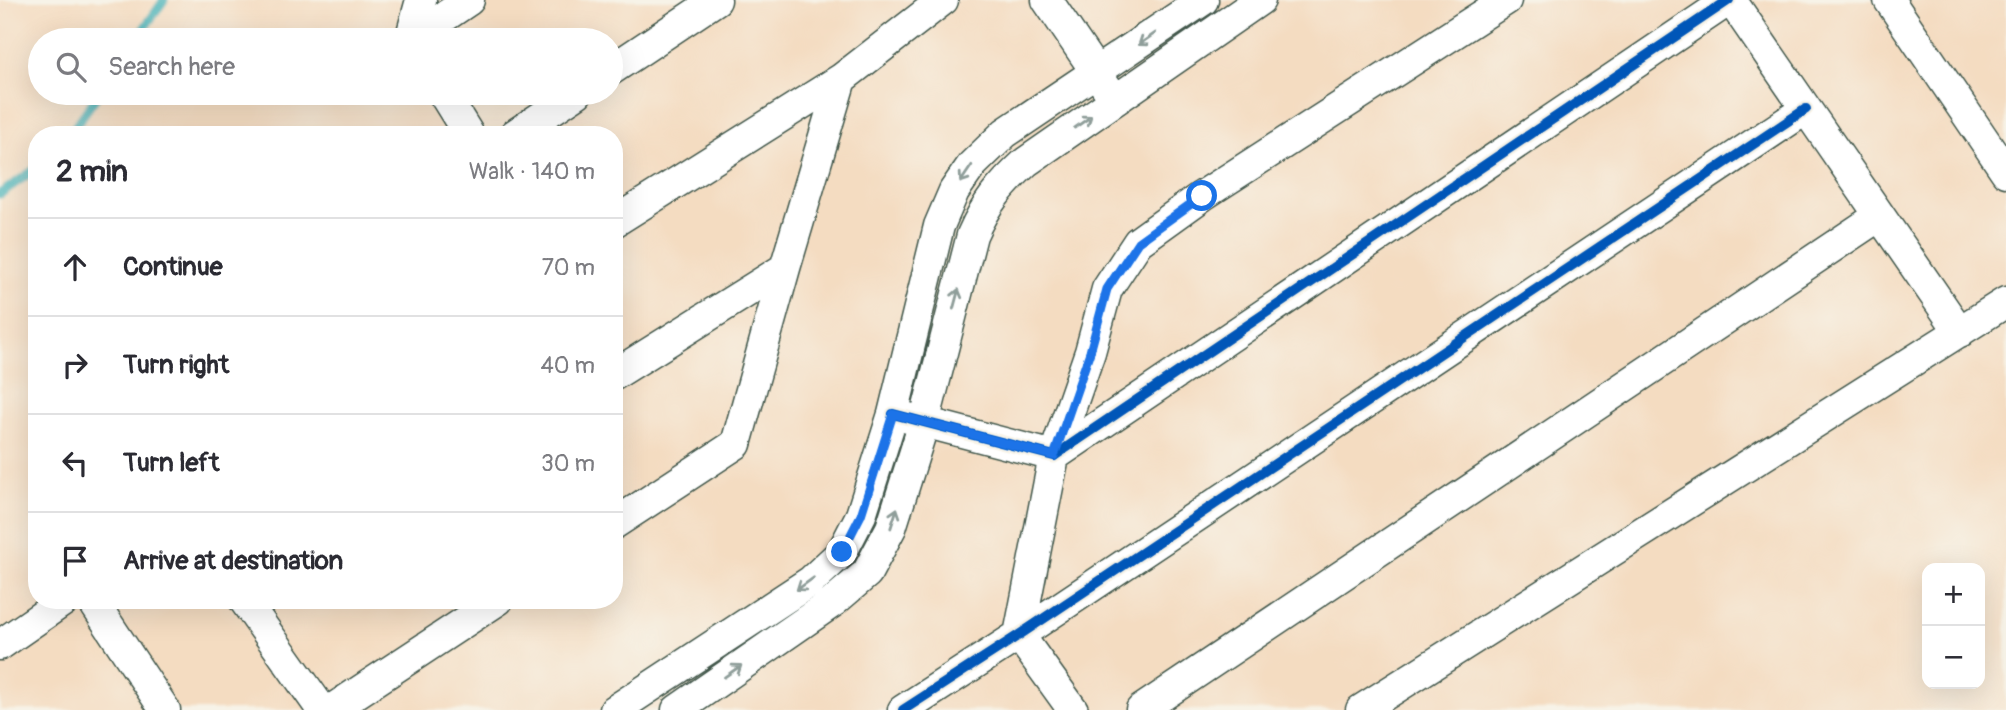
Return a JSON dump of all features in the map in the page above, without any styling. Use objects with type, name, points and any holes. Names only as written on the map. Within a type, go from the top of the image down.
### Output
[{"type":"street","points":[[413,28],[421,0]]},
{"type":"street","points":[[428,28],[469,0]]},
{"type":"street","points":[[623,62],[716,0]]},
{"type":"street","points":[[623,216],[841,79],[943,0]]},
{"type":"street","points":[[1047,0],[1115,100]]},
{"type":"street","points":[[615,710],[811,581],[842,552],[861,515],[893,414],[939,226],[954,191],[972,164],[1005,132],[1203,0]]},
{"type":"street","points":[[1073,710],[1019,635],[1054,456],[1090,352],[1107,289],[1138,242],[1202,196],[1506,0]]},
{"type":"street","points":[[893,414],[1054,456],[1730,0],[1960,332]]},
{"type":"street","points":[[1889,0],[2006,172]]},
{"type":"street","points":[[677,710],[833,602],[866,573],[891,528],[924,423],[972,235],[984,209],[1002,185],[1026,162],[1245,4]]},
{"type":"street","points":[[623,518],[736,444],[841,79]]},
{"type":"street","points":[[450,105],[463,126]]},
{"type":"street","points":[[528,126],[559,105]]},
{"type":"street","points":[[903,710],[1805,109]]},
{"type":"street","points":[[1141,710],[1879,216]]},
{"type":"street","points":[[623,369],[785,268]]},
{"type":"street","points":[[1361,710],[2006,302]]},
{"type":"street","points":[[0,645],[52,609]]},
{"type":"street","points":[[98,609],[160,708]]},
{"type":"street","points":[[254,609],[321,710]]},
{"type":"street","points":[[331,710],[484,609]]},
{"type":"waterway","points":[[144,28],[164,0]]},
{"type":"waterway","points":[[75,126],[90,105]]},
{"type":"waterway","points":[[0,194],[28,174]]},
{"type":"cycle path","points":[[893,414],[1054,456],[1729,0]]},
{"type":"cycle path","points":[[903,710],[1806,109]]},
{"type":"route","points":[[842,552],[861,515],[893,414],[1054,456],[1090,352],[1107,289],[1138,242],[1202,196]]}]
